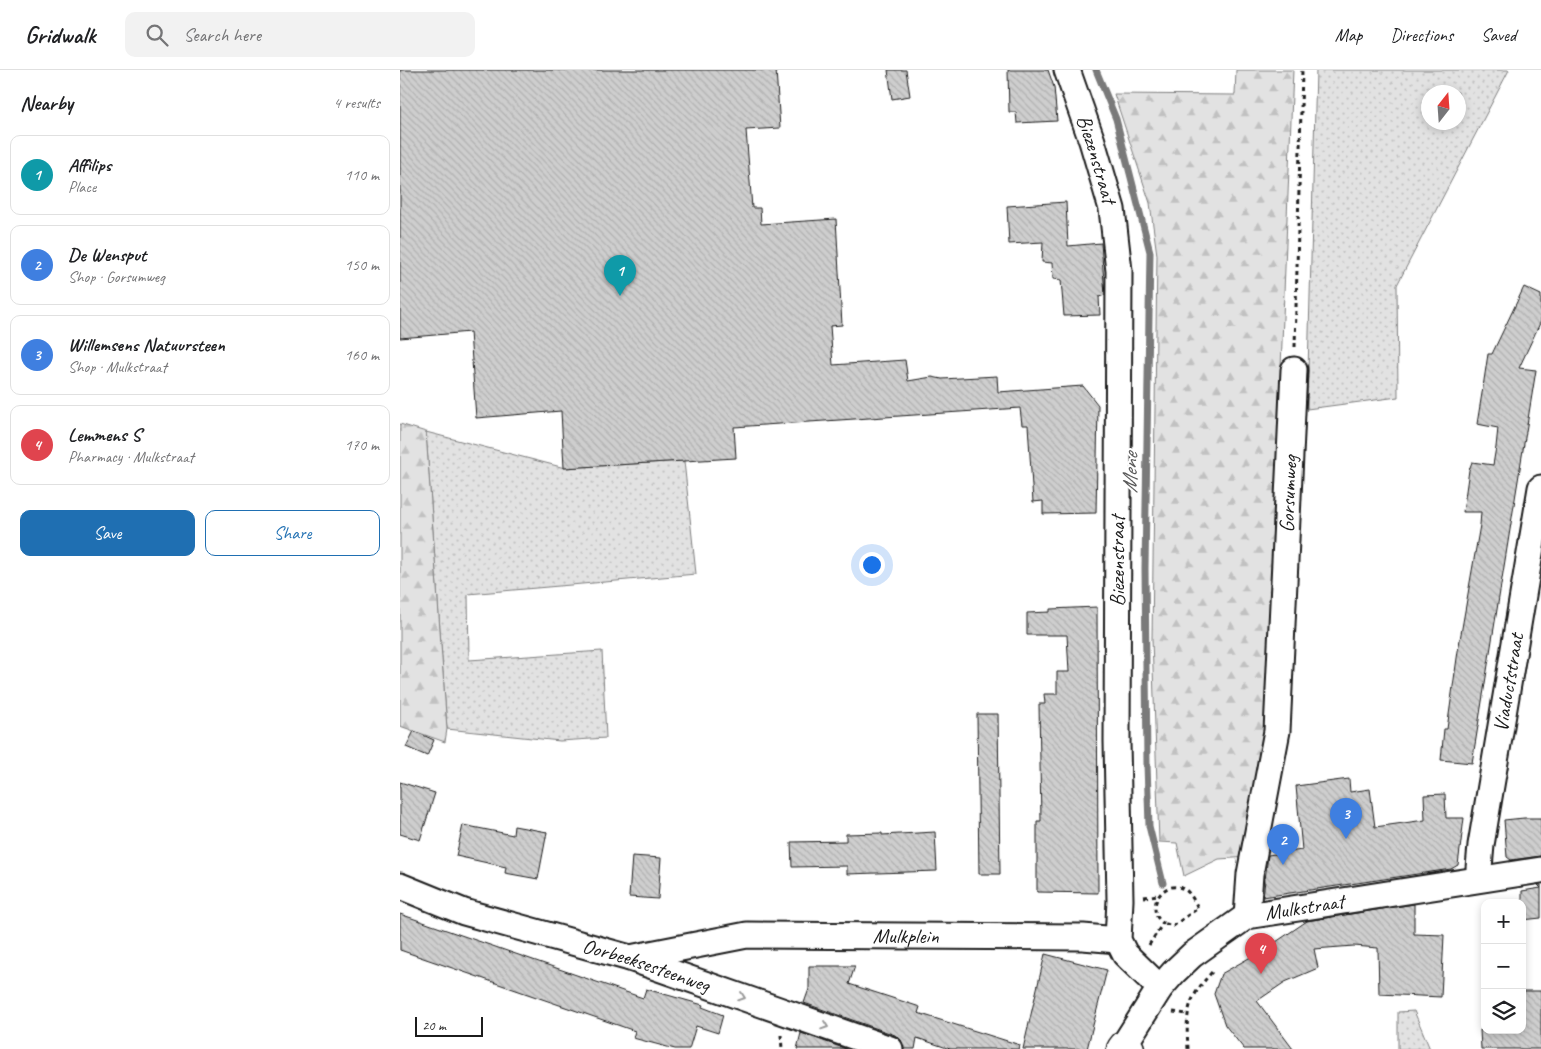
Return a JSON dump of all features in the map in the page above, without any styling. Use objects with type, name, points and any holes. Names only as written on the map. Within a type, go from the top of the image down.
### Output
[{"type":"street","name":"Biezenstraat","points":[[1067,70],[1092,140],[1112,209],[1119,271],[1117,741],[1120,900],[1118,940]]},
{"type":"street","name":"Gorsumweg","points":[[1247,916],[1250,874],[1277,731],[1294,370]]},
{"type":"street","name":"Viaductstraat","points":[[1481,878],[1479,868],[1481,845],[1541,488]]},
{"type":"street","name":"Mulkstraat","points":[[1125,1048],[1160,988],[1192,956],[1247,916],[1541,870]]},
{"type":"street","name":"Oorbeeksesteenweg","points":[[400,886],[464,912],[630,958],[890,1049]]},
{"type":"street","name":"Mulkplein","points":[[630,958],[747,935],[1074,936],[1118,940]]},
{"type":"street","points":[[1118,940],[1125,954],[1160,988]]},
{"type":"path","points":[[1294,370],[1302,70]]},
{"type":"path","points":[[1175,887],[1185,889],[1198,908],[1173,926],[1163,923],[1158,919],[1155,911],[1158,895],[1162,890],[1175,887]]},
{"type":"path","points":[[1134,962],[1146,950],[1163,923]]},
{"type":"path","points":[[1188,1049],[1186,1014],[1189,1004]]},
{"type":"green space","points":[[1236,70],[1293,70],[1266,739],[1249,857],[1219,859],[1184,876],[1177,843],[1159,842],[1152,639],[1157,255],[1150,203],[1114,94],[1235,95]]},
{"type":"green space","points":[[1316,70],[1509,70],[1397,285],[1398,397],[1307,409]]},
{"type":"green space","points":[[400,424],[426,432],[447,729],[445,742],[400,726]]},
{"type":"green space","points":[[426,432],[565,468],[684,461],[696,574],[468,594],[469,660],[602,651],[606,738],[560,741],[447,729]]},
{"type":"green space","points":[[1414,1011],[1430,1049],[1398,1049],[1398,1012]]},
{"type":"building","points":[[400,70],[776,70],[780,128],[746,130],[752,208],[760,208],[761,224],[836,219],[842,325],[830,326],[833,365],[905,360],[908,381],[932,377],[942,379],[997,376],[998,392],[1083,386],[1098,405],[1096,513],[1043,514],[1043,501],[1033,502],[1028,425],[1022,425],[1020,408],[734,427],[736,458],[564,468],[561,411],[476,418],[470,332],[400,338]]},
{"type":"building","points":[[888,70],[906,70],[910,96],[892,99]]},
{"type":"building","points":[[1008,70],[1048,70],[1054,87],[1057,121],[1017,123],[1016,112],[1009,112]]},
{"type":"building","points":[[1066,202],[1068,246],[1101,243],[1105,295],[1099,297],[1100,315],[1064,316],[1061,280],[1053,279],[1052,263],[1042,262],[1043,242],[1009,244],[1007,206]]},
{"type":"building","points":[[1524,287],[1541,295],[1541,321],[1519,368],[1536,370],[1472,763],[1441,760],[1444,729],[1447,729],[1458,651],[1480,525],[1481,512],[1463,512],[1469,470],[1472,462],[1493,465],[1496,447],[1498,428],[1477,424],[1488,354],[1492,354]]},
{"type":"building","points":[[1097,607],[1098,893],[1037,892],[1037,821],[1041,821],[1039,704],[1045,704],[1044,694],[1057,694],[1057,672],[1069,672],[1067,635],[1027,635],[1027,613],[1050,612],[1050,609]]},
{"type":"building","points":[[977,714],[998,714],[1000,874],[979,874]]},
{"type":"building","points":[[414,731],[434,740],[427,756],[406,747]]},
{"type":"building","points":[[1349,779],[1350,792],[1370,789],[1375,827],[1425,820],[1424,795],[1445,794],[1446,818],[1464,818],[1458,865],[1451,869],[1263,897],[1268,855],[1302,850],[1296,786]]},
{"type":"building","points":[[400,782],[435,793],[420,840],[400,834]]},
{"type":"building","points":[[1541,818],[1541,856],[1511,860],[1507,857],[1504,820]]},
{"type":"building","points":[[463,825],[513,835],[514,826],[547,832],[538,879],[505,873],[506,867],[456,856]]},
{"type":"building","points":[[935,832],[937,871],[847,874],[847,866],[792,867],[791,842],[846,841],[846,834],[882,833],[882,835]]},
{"type":"building","points":[[632,856],[661,858],[658,899],[629,897]]},
{"type":"building","points":[[1541,888],[1541,918],[1526,920],[1526,899],[1522,899],[1522,891]]},
{"type":"building","points":[[1414,904],[1414,934],[1444,935],[1441,997],[1379,994],[1378,948],[1354,946],[1314,949],[1318,968],[1285,982],[1257,1001],[1293,1049],[1244,1049],[1225,1025],[1214,994],[1221,974],[1270,946],[1307,921]]},
{"type":"building","points":[[400,914],[643,998],[646,989],[703,1005],[702,1007],[723,1015],[718,1033],[696,1026],[689,1049],[675,1049],[633,1038],[635,1031],[400,950]]},
{"type":"building","points":[[1045,954],[1107,970],[1087,1049],[1023,1049]]},
{"type":"building","points":[[809,966],[855,966],[849,984],[920,1007],[918,1013],[1020,1045],[1019,1049],[950,1049],[917,1038],[915,1049],[904,1049],[901,1040],[895,1035],[804,1003],[809,989]]},
{"type":"building","points":[[1526,991],[1541,991],[1541,1049],[1481,1049],[1480,1030],[1481,1034],[1526,1034]]},
{"type":"building","points":[[801,1033],[846,1049],[797,1049]]},
{"type":"waterway","name":"Mene","points":[[1096,70],[1116,119],[1150,252],[1145,568],[1147,764],[1149,826],[1163,883]]},
{"type":"place","name":"Affilips","points":[[620,296]]},
{"type":"place","name":"Willemsens Natuursteen","points":[[1346,839]]},
{"type":"place","name":"De Wensput","points":[[1283,865]]},
{"type":"place","name":"Lemmens S","points":[[1261,974]]}]
